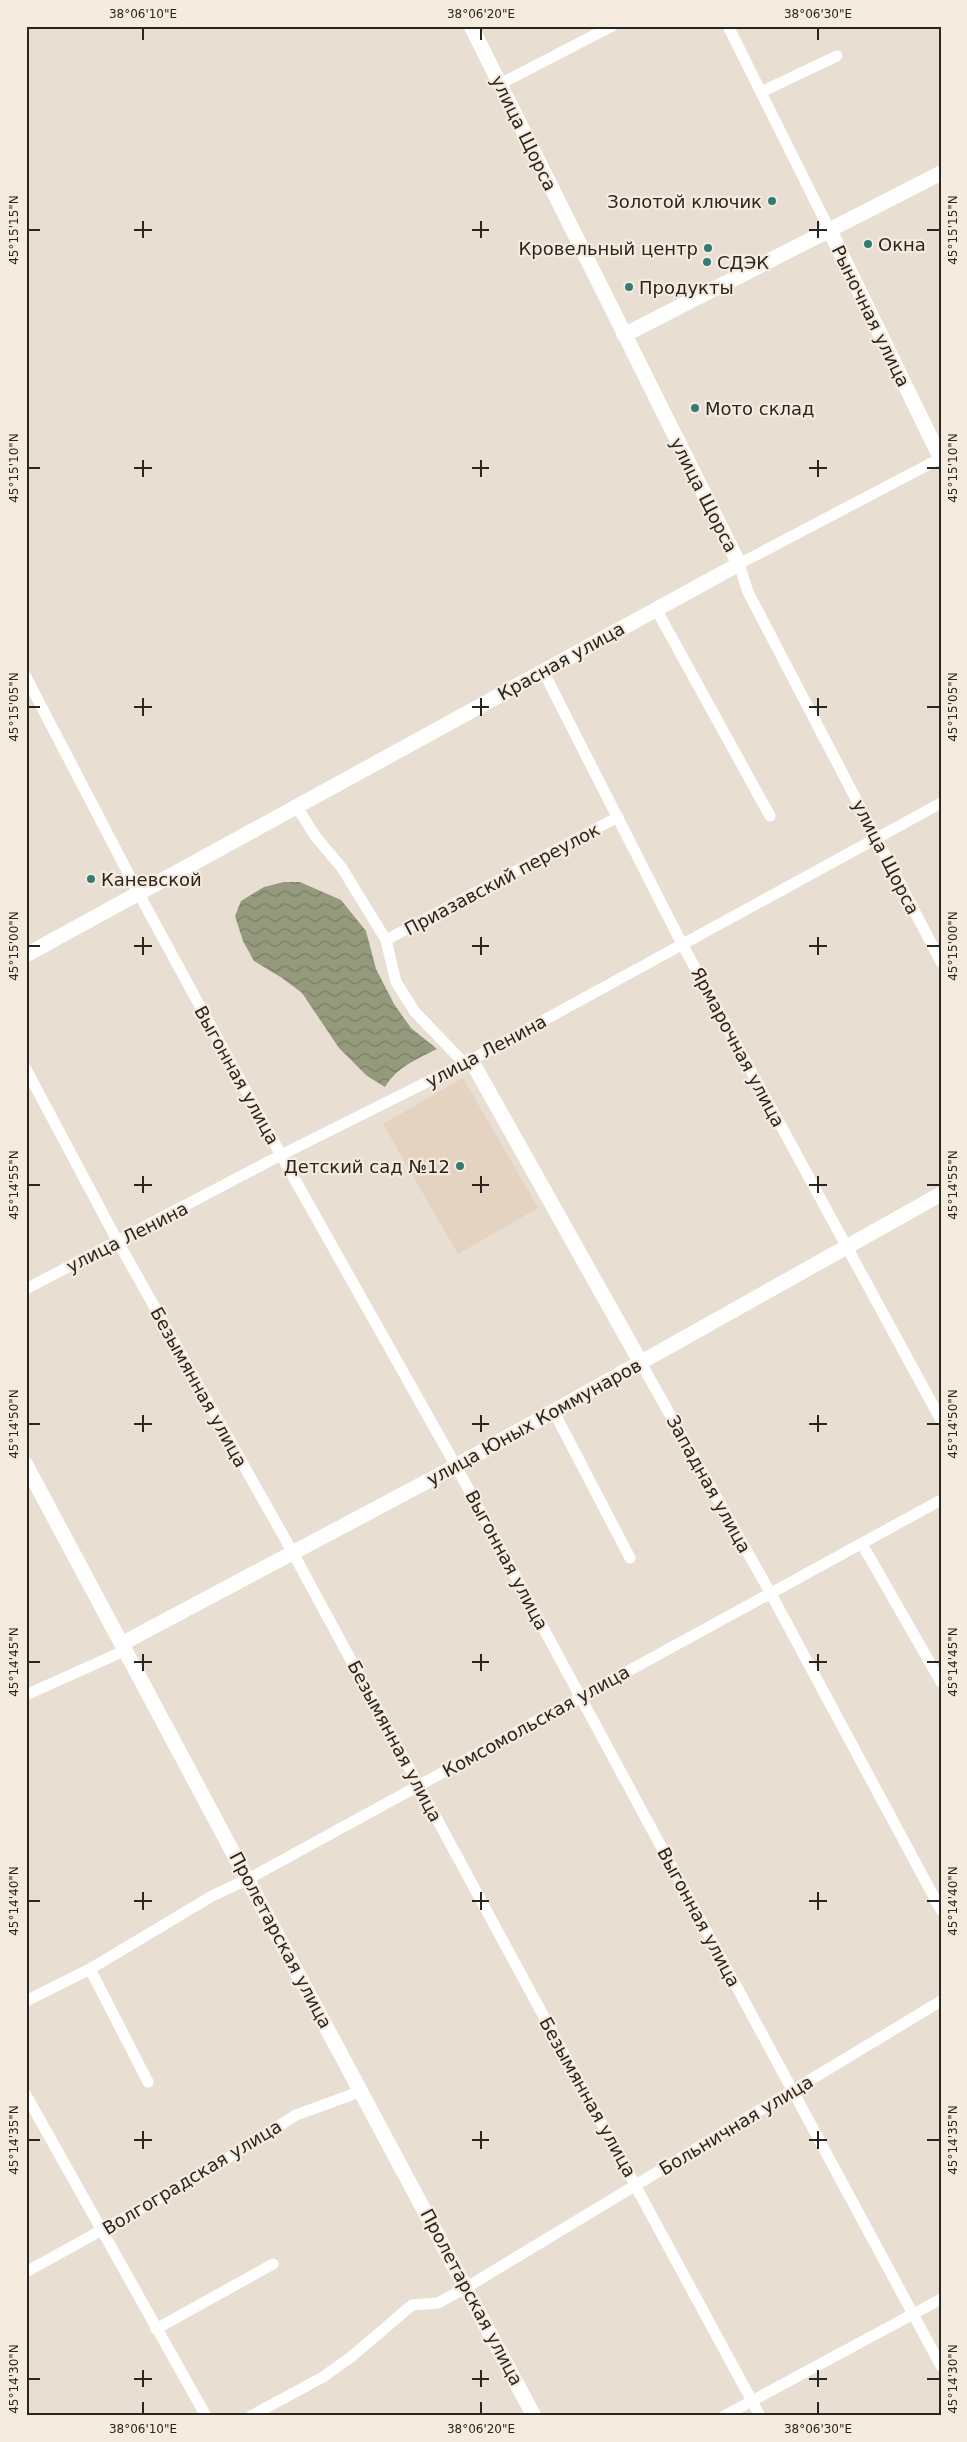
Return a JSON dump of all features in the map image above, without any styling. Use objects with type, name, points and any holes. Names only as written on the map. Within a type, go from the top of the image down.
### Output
[{"type":"street","name":"улица Щорса","points":[[471,26],[739,564],[748,592],[941,962]]},
{"type":"street","points":[[500,84],[612,26]]},
{"type":"street","name":"Рыночная улица","points":[[728,26],[941,459]]},
{"type":"street","points":[[760,92],[837,56]]},
{"type":"street","points":[[624,334],[941,173]]},
{"type":"street","name":"Красная улица","points":[[26,955],[739,564],[941,459]]},
{"type":"street","points":[[656,610],[770,816]]},
{"type":"street","name":"Ярмарочная улица","points":[[543,671],[682,944],[941,1420]]},
{"type":"street","name":"Выгонная улица","points":[[26,678],[139,894],[281,1155],[456,1466],[941,2366]]},
{"type":"street","name":"улица Ленина","points":[[26,1289],[281,1155],[468,1062],[941,803]]},
{"type":"street","points":[[297,807],[315,836],[342,868],[386,940],[396,982],[415,1012],[468,1062]]},
{"type":"street","name":"Приазавский переулок","points":[[386,940],[618,817]]},
{"type":"street","name":"Западная улица","points":[[468,1062],[641,1362],[771,1594],[941,1910]]},
{"type":"street","name":"Безымянная улица","points":[[26,1069],[118,1242],[293,1553],[760,2416]]},
{"type":"street","name":"улица Юных Коммунаров","points":[[26,1695],[125,1646],[456,1466],[846,1247],[939,1198]]},
{"type":"street","points":[[554,1412],[630,1558]]},
{"type":"street","name":"Пролетарская улица","points":[[26,1465],[125,1646],[534,2416]]},
{"type":"street","name":"Комсомольская улица","points":[[26,2001],[90,1969],[212,1896],[248,1879],[941,1500]]},
{"type":"street","points":[[862,1544],[941,1682]]},
{"type":"street","points":[[90,1969],[148,2082]]},
{"type":"street","name":"Больничная улица","points":[[251,2416],[323,2377],[351,2357],[412,2304],[438,2303],[467,2287],[941,2001]]},
{"type":"street","name":"Волгоградская улица","points":[[26,2272],[196,2178],[296,2115],[362,2091]]},
{"type":"street","points":[[26,2095],[206,2416]]},
{"type":"street","points":[[156,2329],[273,2264]]},
{"type":"street","points":[[724,2416],[941,2300]]},
{"type":"shaded area","name":"Детский сад №12","points":[[463,1078],[538,1208],[458,1254],[383,1124]]},
{"type":"water","points":[[284,882],[300,882],[341,900],[366,931],[376,969],[394,1004],[411,1028],[437,1049],[401,1069],[385,1087],[367,1076],[339,1048],[302,993],[254,961],[243,941],[235,916],[241,901],[264,887]]},
{"type":"place","name":"Золотой ключик","points":[[772,201]]},
{"type":"place","name":"Окна","points":[[868,244]]},
{"type":"place","name":"Кровельный центр","points":[[708,248]]},
{"type":"place","name":"СДЭК","points":[[707,262]]},
{"type":"place","name":"Продукты","points":[[629,287]]},
{"type":"place","name":"Мото склад","points":[[695,408]]},
{"type":"place","name":"Каневской","points":[[91,879]]},
{"type":"place","name":"Детский сад №12","points":[[460,1166]]}]
